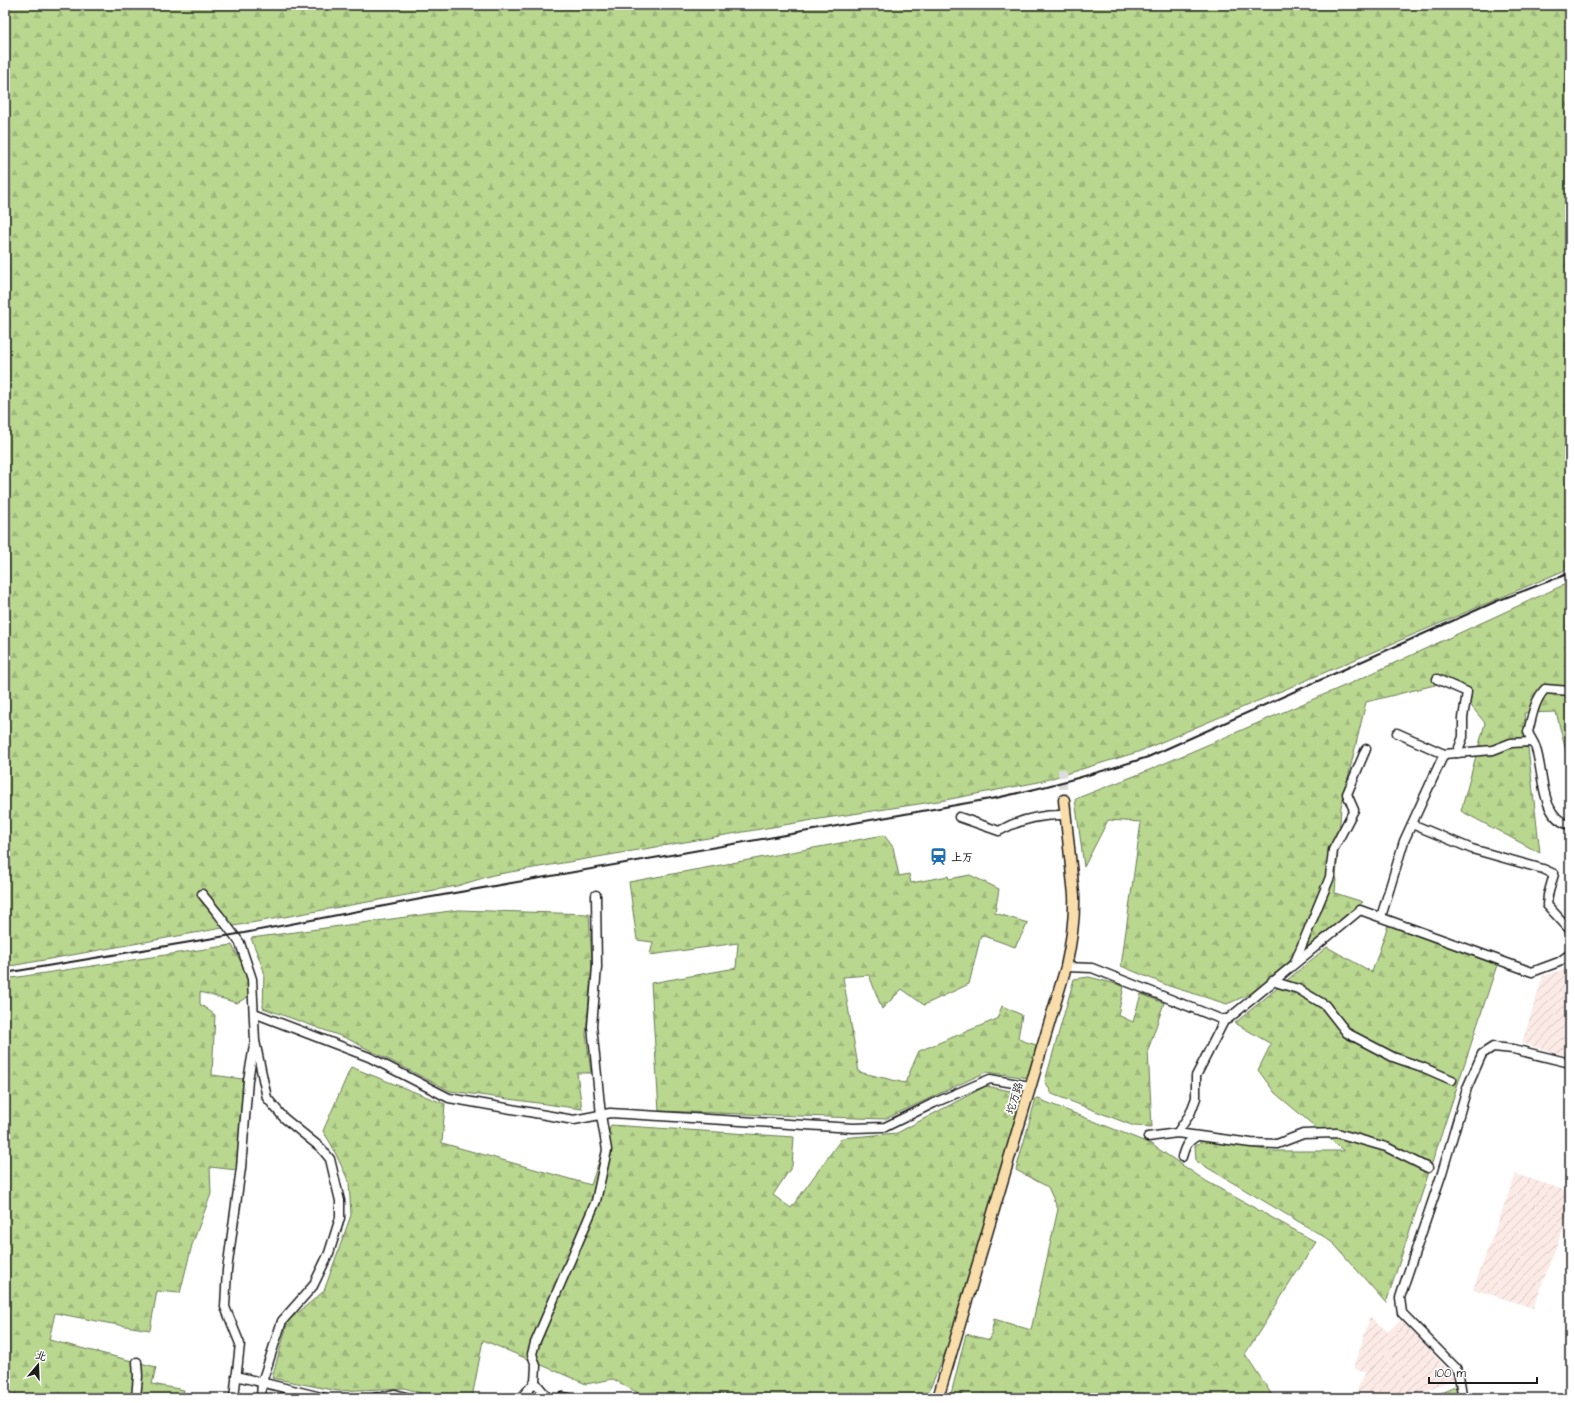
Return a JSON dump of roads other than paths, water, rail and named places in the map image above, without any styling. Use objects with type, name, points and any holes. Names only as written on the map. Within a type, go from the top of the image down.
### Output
[{"type":"main road","name":"坨万路","points":[[938,1398],[1066,967],[1070,949],[1075,910],[1064,800]]},
{"type":"street","points":[[1437,679],[1467,692],[1463,718],[1463,737],[1457,753]]},
{"type":"street","points":[[1570,691],[1545,689],[1534,708],[1528,732],[1536,747],[1551,813],[1557,820],[1570,825]]},
{"type":"street","points":[[1397,733],[1444,754],[1493,750],[1511,743],[1532,742]]},
{"type":"street","points":[[1295,962],[1330,877],[1333,850],[1354,810],[1347,794],[1366,749]]},
{"type":"street","points":[[1381,917],[1404,841],[1444,754]]},
{"type":"street","points":[[959,817],[999,831],[1015,822],[1052,815],[1066,815]]},
{"type":"street","points":[[1412,824],[1472,849],[1543,869],[1554,874],[1548,895],[1547,905],[1570,930]]},
{"type":"street","points":[[202,894],[240,943],[252,979],[255,1041],[267,1098],[284,1118],[321,1148],[330,1159],[340,1201],[340,1218],[329,1253],[313,1286],[282,1321],[262,1382],[261,1398]]},
{"type":"street","points":[[521,1398],[535,1382],[536,1366],[532,1354],[535,1343],[596,1201],[607,1150],[601,1115],[592,1026],[597,967],[596,895]]},
{"type":"street","points":[[1176,1133],[1190,1114],[1196,1098],[1196,1076],[1226,1019],[1360,910],[1532,972],[1559,962],[1570,954]]},
{"type":"street","points":[[1066,967],[1092,968],[1223,1020],[1226,1019]]},
{"type":"street","points":[[1272,981],[1298,989],[1325,1005],[1347,1033],[1393,1057],[1422,1067],[1452,1080]]},
{"type":"street","points":[[254,1013],[369,1057],[449,1098],[574,1120],[610,1113],[853,1128],[885,1127],[934,1103],[990,1079],[1030,1086]]},
{"type":"street","points":[[234,1398],[240,1344],[225,1307],[227,1270],[241,1168],[248,1080],[255,1041]]},
{"type":"street","points":[[1463,1398],[1460,1376],[1456,1368],[1402,1313],[1400,1298],[1405,1282],[1442,1173],[1467,1088],[1482,1054],[1493,1047],[1513,1049],[1570,1063]]},
{"type":"street","points":[[1148,1137],[1176,1133],[1251,1143],[1277,1144],[1303,1134],[1337,1133],[1386,1148],[1428,1168]]},
{"type":"street","points":[[1182,1157],[1185,1146],[1189,1141],[1197,1136]]},
{"type":"street","points":[[136,1398],[138,1376],[137,1362]]},
{"type":"street","points":[[236,1376],[325,1398]]},
{"type":"street","points":[[535,1382],[548,1398]]},
{"type":"street","points":[[376,1398],[395,1394],[409,1398]]},
{"type":"street","points":[[561,1398],[569,1398]]},
{"type":"tunnel","points":[[1062,769],[1064,800]]},
{"type":"railway","points":[[5,973],[244,933],[426,898],[996,798],[1053,784],[1148,757],[1497,601],[1570,573]]},
{"type":"place","name":"上万","points":[[938,857]]}]
